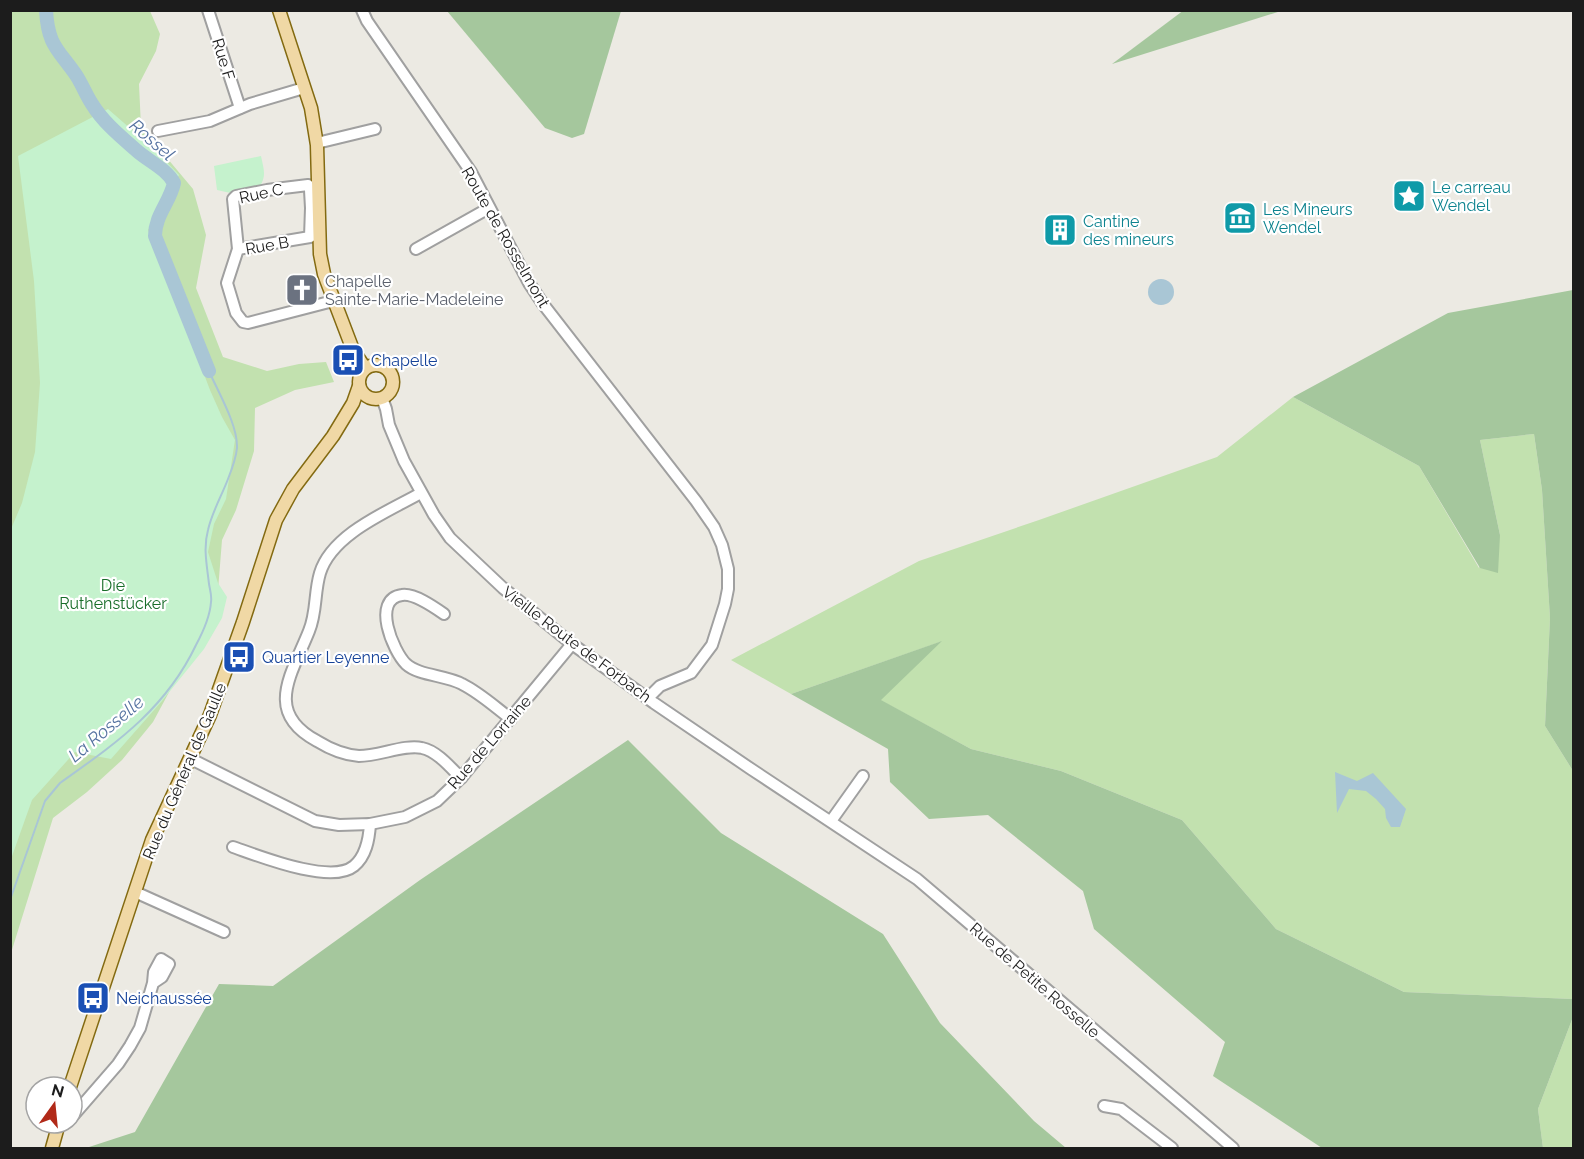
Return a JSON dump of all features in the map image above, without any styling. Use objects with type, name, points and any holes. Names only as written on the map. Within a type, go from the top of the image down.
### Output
[{"type":"main road","points":[[279,10],[311,108],[317,143],[315,208],[324,274],[354,350],[365,368]]},
{"type":"main road","points":[[378,365],[389,371],[393,383],[387,395],[375,399],[364,394],[359,386],[359,379],[365,368],[378,365]]},
{"type":"main road","name":"Rue du Général de Gaulle","points":[[74,1075],[152,840],[214,704],[276,520],[293,489],[333,435],[353,403],[359,386]]},
{"type":"main road","points":[[353,403],[368,397]]},
{"type":"street","name":"Rue F","points":[[208,10],[240,108]]},
{"type":"street","name":"Route de Rosselmont","points":[[362,10],[367,21],[471,172],[529,283],[543,304],[696,501],[714,527],[722,545],[728,569],[728,589],[712,645],[692,674],[660,686],[648,698]]},
{"type":"street","points":[[158,131],[210,121],[240,108],[304,88]]},
{"type":"street","points":[[317,143],[375,129]]},
{"type":"street","name":"Rue C","points":[[238,249],[233,199],[236,196],[308,185],[315,208]]},
{"type":"street","name":"Rue B","points":[[315,208],[310,237],[238,249],[227,283],[236,313],[243,322],[252,322],[333,301]]},
{"type":"street","points":[[416,249],[489,208]]},
{"type":"street","name":"Vieille Route de Forbach","points":[[382,398],[389,424],[404,460],[421,493],[450,538],[503,588],[572,644],[691,728]]},
{"type":"street","points":[[421,493],[369,522],[336,545],[327,558],[317,586],[315,612],[286,688],[285,701],[292,721],[311,738],[327,747],[358,756],[422,747],[433,752],[461,778]]},
{"type":"street","points":[[444,614],[413,597],[404,594],[394,597],[388,604],[386,618],[398,654],[406,664],[414,669],[448,678],[474,690],[511,719]]},
{"type":"street","name":"Rue de Lorraine","points":[[190,759],[315,820],[339,825],[370,824],[405,817],[437,801],[461,778],[572,644]]},
{"type":"street","name":"Rue de Petite Rosselle","points":[[691,728],[901,868],[938,896],[1233,1149]]},
{"type":"street","points":[[831,821],[863,776]]},
{"type":"street","points":[[233,847],[309,871],[333,873],[352,868],[363,855],[369,837],[370,824]]},
{"type":"street","points":[[135,892],[224,932]]},
{"type":"street","points":[[84,1103],[118,1064],[130,1046],[140,1028],[153,983]]},
{"type":"street","points":[[1104,1106],[1121,1108],[1172,1149]]},
{"type":"green space","points":[[1184,10],[1281,10],[1281,11],[1112,64]]},
{"type":"green space","name":"Die Ruthenstücker","points":[[11,11],[150,11],[160,34],[156,51],[139,84],[141,127],[193,189],[206,235],[196,288],[223,357],[267,371],[299,364],[326,362],[334,382],[295,390],[255,408],[254,451],[236,510],[222,540],[217,603],[153,722],[122,760],[87,792],[53,818],[11,953]]},
{"type":"green space","points":[[447,11],[621,11],[584,134],[572,138],[545,128]]},
{"type":"green space","name":"Die Ruthenstücker","points":[[108,109],[155,150],[179,175],[148,230],[210,390],[235,440],[226,499],[214,524],[208,552],[218,583],[227,597],[222,618],[204,649],[111,759],[75,752],[32,800],[11,859],[11,529],[22,503],[35,452],[40,383],[34,281],[18,156]]},
{"type":"green space","points":[[261,156],[264,177],[258,189],[235,194],[217,190],[214,166]]},
{"type":"green space","points":[[1574,290],[1573,771],[1545,726],[1550,618],[1542,490],[1534,434],[1480,440],[1500,535],[1498,573],[1480,568],[1419,466],[1293,397],[1448,313]]},
{"type":"green space","points":[[1293,397],[1419,466],[1479,568],[1500,535],[1480,440],[1534,434],[1542,490],[1550,618],[1545,726],[1573,771],[1573,999],[1404,992],[1276,929],[1182,820],[1061,771],[971,749],[880,700],[940,642],[791,694],[731,660],[919,561],[1217,457]]},
{"type":"green space","points":[[942,641],[881,700],[971,749],[1061,771],[1182,820],[1276,929],[1404,992],[1573,999],[1573,1017],[1538,1109],[1543,1148],[1322,1148],[1213,1076],[1225,1042],[1094,929],[1083,891],[988,815],[929,819],[890,782],[888,749],[791,694]]},
{"type":"green space","points":[[628,740],[721,833],[883,934],[940,1023],[1034,1121],[1066,1148],[86,1148],[135,1132],[219,984],[273,986],[420,880]]},
{"type":"green space","points":[[1573,1017],[1573,1148],[1543,1148],[1538,1109]]},
{"type":"water","points":[[1161,279],[1171,282],[1174,292],[1171,302],[1161,305],[1151,302],[1148,292],[1151,282]]},
{"type":"water","points":[[1335,772],[1357,781],[1373,773],[1406,809],[1400,827],[1391,827],[1386,818],[1385,809],[1366,791],[1349,789],[1337,813]]},
{"type":"waterway","name":"Rossel","points":[[46,10],[52,40],[76,75],[96,111],[118,134],[162,169],[174,183],[157,222],[155,236],[209,371]]},
{"type":"waterway","name":"La Rosselle","points":[[10,900],[45,801],[60,783],[101,754],[154,707],[184,668],[206,624],[211,600],[206,557],[207,537],[237,448],[231,419],[209,371]]},
{"type":"place","name":"Le carreau Wendel","points":[[1409,196]]},
{"type":"place","name":"Les Mineurs Wendel","points":[[1240,218]]},
{"type":"place","name":"Cantine des mineurs","points":[[1060,230]]},
{"type":"place","name":"Chapelle Sainte-Marie-Madeleine","points":[[302,290]]},
{"type":"place","name":"Chapelle","points":[[348,360]]},
{"type":"place","name":"Quartier Leyenne","points":[[239,657]]},
{"type":"place","name":"Neichaussée","points":[[93,998]]}]
